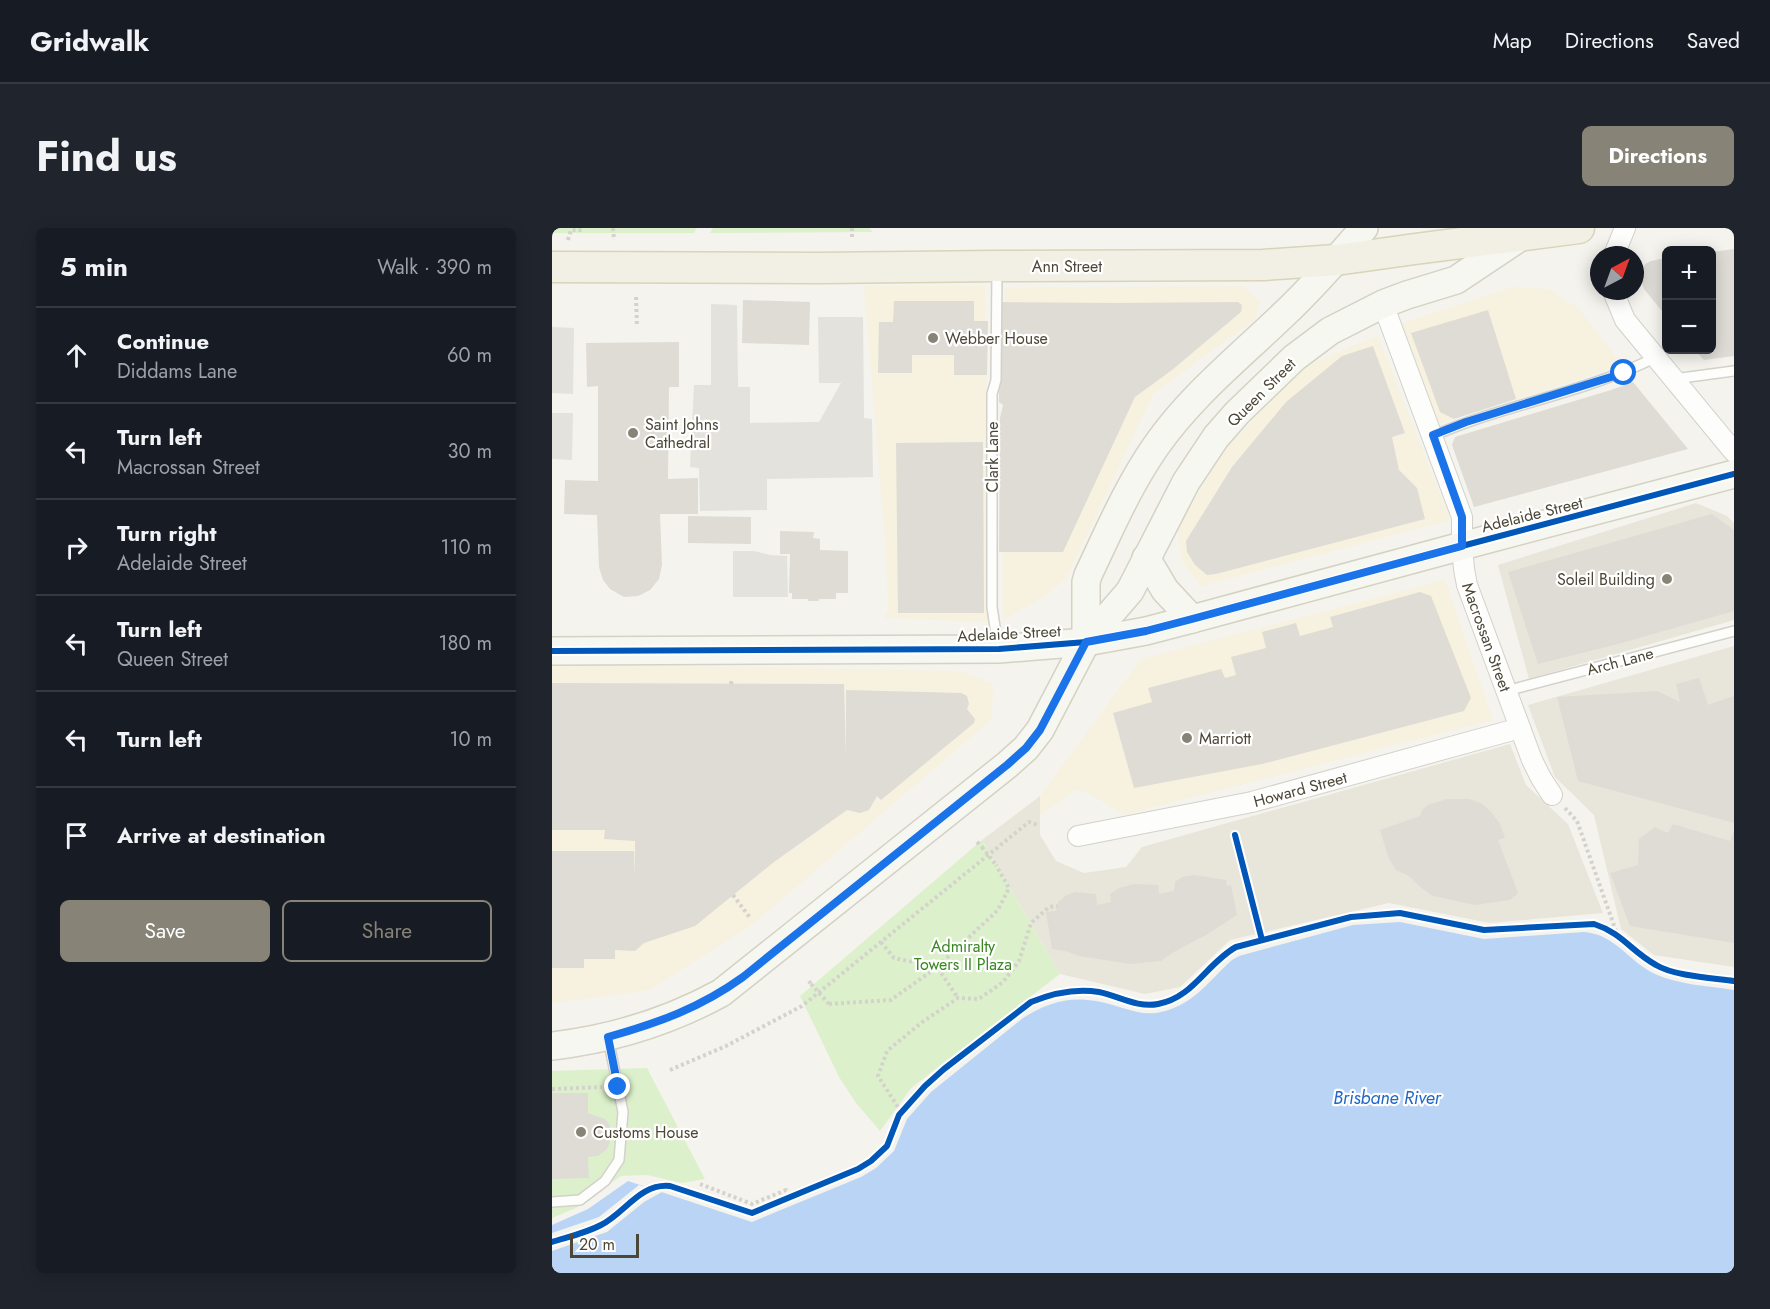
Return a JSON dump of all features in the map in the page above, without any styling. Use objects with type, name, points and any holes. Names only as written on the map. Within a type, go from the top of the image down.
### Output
[{"type":"main road","name":"Queen Street","points":[[1086,642],[1088,575],[1124,499],[1156,446],[1194,400],[1298,301],[1364,228]]},
{"type":"main road","name":"Ann Street","points":[[552,267],[1263,265],[1336,260],[1579,228]]},
{"type":"main road","name":"Queen Street","points":[[552,1046],[608,1037],[676,1016],[721,993],[1012,761],[1040,730],[1086,642],[1125,597],[1185,482],[1210,445],[1237,413],[1276,374],[1330,331],[1383,304],[1456,280],[1522,236]]},
{"type":"main road","name":"Adelaide Street","points":[[552,651],[999,649],[1086,642],[1146,631],[1734,474]]},
{"type":"main road","points":[[1146,558],[1165,591],[1192,619]]},
{"type":"street","points":[[1618,246],[1625,228]]},
{"type":"street","points":[[1617,300],[1625,320],[1734,452]]},
{"type":"street","name":"Macrossan Street","points":[[1383,304],[1462,517],[1462,546],[1467,585],[1532,760],[1552,795]]},
{"type":"street","name":"Howard Street","points":[[1078,836],[1252,802],[1520,728]]},
{"type":"lane","name":"Clark Lane","points":[[998,266],[996,380],[992,394],[992,595],[999,649]]},
{"type":"lane","points":[[1433,435],[1466,422],[1624,373],[1656,357]]},
{"type":"lane","points":[[1674,379],[1734,371]]},
{"type":"lane","name":"Arch Lane","points":[[1506,691],[1734,631]]},
{"type":"lane","points":[[552,1202],[580,1200],[605,1180],[619,1160],[623,1112],[608,1037]]},
{"type":"path","points":[[568,240],[571,230],[582,230],[582,228]]},
{"type":"path","points":[[614,228],[614,240]]},
{"type":"path","points":[[852,228],[852,238]]},
{"type":"path","points":[[636,297],[637,327]]},
{"type":"path","points":[[1577,821],[1617,934]]},
{"type":"path","points":[[670,1070],[726,1046],[802,1006],[1029,822],[1038,825]]},
{"type":"path","points":[[810,982],[829,1004],[891,1000],[937,967],[998,910],[1009,888],[996,865],[976,842]]},
{"type":"path","points":[[733,895],[751,919]]},
{"type":"path","points":[[901,1112],[878,1077],[887,1051],[921,1023],[958,998],[979,999],[1003,982],[1019,961],[1031,923],[1049,907],[1057,906]]},
{"type":"path","points":[[1606,928],[1625,940]]},
{"type":"path","points":[[881,942],[894,958],[937,967],[958,998]]},
{"type":"path","points":[[552,1089],[618,1087]]},
{"type":"path","points":[[896,1122],[906,1106]]},
{"type":"path","points":[[700,1184],[752,1204],[786,1190],[789,1198]]},
{"type":"path","points":[[780,1202],[799,1194]]},
{"type":"shaded area","points":[[864,286],[985,286],[988,622],[884,618],[888,612],[886,553]]},
{"type":"shaded area","points":[[1242,286],[1260,301],[1255,319],[1153,394],[1066,579],[1040,599],[1003,620],[1005,288]]},
{"type":"shaded area","points":[[1513,287],[1548,289],[1578,308],[1622,365],[1438,424],[1400,324]]},
{"type":"shaded area","points":[[711,304],[737,305],[738,387],[750,387],[750,423],[819,422],[841,383],[819,383],[818,317],[863,317],[864,418],[872,419],[873,477],[767,479],[767,510],[700,511],[699,468],[690,467],[694,385],[711,385]]},
{"type":"shaded area","points":[[552,327],[574,328],[573,394],[552,393]]},
{"type":"shaded area","points":[[1378,336],[1450,520],[1201,586],[1182,561],[1178,526],[1227,447],[1305,366]]},
{"type":"shaded area","points":[[552,413],[573,413],[572,460],[552,459]]},
{"type":"shaded area","points":[[1696,503],[1727,516],[1734,523],[1734,620],[1529,679],[1498,565]]},
{"type":"shaded area","points":[[733,551],[754,551],[787,556],[788,597],[733,597]]},
{"type":"shaded area","points":[[1445,580],[1493,720],[1123,815],[1094,796],[1077,789],[1040,815],[1040,796],[1141,659]]},
{"type":"shaded area","points":[[1734,646],[1734,967],[1654,955],[1621,929],[1594,815],[1555,777],[1528,705]]},
{"type":"shaded area","points":[[552,664],[960,671],[993,684],[992,719],[753,924],[650,990],[552,1003]]},
{"type":"shaded area","points":[[1510,744],[1526,785],[1568,824],[1603,913],[1490,923],[1389,903],[1230,940],[1180,987],[1145,994],[1060,974],[982,840],[1040,796],[1040,835],[1056,861],[1084,873],[1126,867],[1142,847]]},
{"type":"green space","points":[[552,228],[697,228],[694,233],[552,233]]},
{"type":"green space","points":[[713,228],[869,228],[873,232],[710,233]]},
{"type":"green space","name":"Admiralty Towers II Plaza","points":[[982,840],[1060,974],[911,1088],[880,1131],[856,1103],[839,1077],[800,996]]},
{"type":"green space","points":[[647,1068],[705,1179],[682,1183],[647,1175],[621,1176],[576,1208],[552,1218],[552,1071]]},
{"type":"water","name":"Brisbane River","points":[[1400,922],[1484,939],[1584,932],[1595,934],[1613,943],[1646,969],[1664,978],[1734,990],[1734,1273],[552,1273],[552,1225],[588,1209],[628,1181],[752,1222],[861,1177],[876,1168],[894,1151],[907,1119],[931,1092],[1023,1018],[1040,1008],[1076,999],[1107,1003],[1135,1012],[1164,1011],[1192,998],[1239,956],[1353,925]]},
{"type":"pier","points":[[639,1185],[662,1192],[644,1202],[607,1232],[552,1251],[552,1233],[599,1217]]},
{"type":"building","points":[[1734,249],[1734,356],[1704,360],[1699,354],[1716,354],[1716,251]]},
{"type":"building","points":[[1662,259],[1662,311],[1644,289],[1644,267],[1651,261]]},
{"type":"building","points":[[743,300],[810,302],[809,345],[742,343]]},
{"type":"building","name":"Webber House","points":[[894,301],[974,301],[974,321],[988,321],[987,375],[954,375],[954,355],[912,355],[912,373],[878,373],[879,322],[893,322]]},
{"type":"building","points":[[1000,302],[1238,302],[1242,305],[1241,312],[1172,370],[1135,397],[1063,552],[999,552],[1000,418],[1003,405],[999,402]]},
{"type":"building","points":[[1488,310],[1516,399],[1454,419],[1440,412],[1411,333]]},
{"type":"building","name":"Saint Johns Cathedral","points":[[679,342],[679,387],[669,387],[668,479],[698,478],[698,514],[660,514],[662,565],[659,579],[650,590],[638,596],[624,597],[610,589],[603,580],[599,567],[597,515],[564,514],[565,480],[598,481],[598,386],[587,387],[586,343]]},
{"type":"building","points":[[1373,346],[1405,433],[1392,437],[1399,470],[1417,488],[1425,519],[1207,575],[1195,565],[1187,552],[1186,541],[1232,467],[1286,402],[1342,356]]},
{"type":"building","points":[[1633,382],[1688,449],[1474,507],[1452,445],[1455,437]]},
{"type":"building","points":[[983,442],[984,613],[898,613],[896,443]]},
{"type":"building","name":"Soleil Building","points":[[1712,514],[1734,530],[1734,611],[1538,664],[1508,572]]},
{"type":"building","points":[[688,516],[751,517],[751,544],[688,543]]},
{"type":"building","points":[[780,531],[814,532],[813,538],[820,539],[820,550],[848,551],[848,593],[836,593],[836,599],[819,599],[819,601],[792,599],[792,593],[789,593],[790,554],[780,554]]},
{"type":"building","points":[[1420,592],[1431,596],[1471,698],[1464,711],[1262,764],[1134,788],[1113,713],[1152,702],[1148,688],[1221,669],[1225,678],[1236,675],[1231,657],[1266,648],[1262,632],[1296,623],[1300,636],[1333,627],[1330,617]]},
{"type":"building","points":[[1699,678],[1708,705],[1734,696],[1734,823],[1578,781],[1557,697],[1657,691],[1680,702],[1676,684]]},
{"type":"building","points":[[552,683],[844,684],[846,756],[846,690],[961,693],[967,696],[969,704],[967,709],[975,719],[974,723],[881,800],[877,796],[869,810],[860,813],[847,810],[774,862],[695,926],[644,943],[635,951],[615,950],[615,959],[584,959],[584,968],[552,968],[552,851],[634,851],[635,877],[635,841],[604,839],[605,830],[552,830]]},
{"type":"building","points":[[1447,799],[1469,799],[1481,803],[1500,824],[1505,838],[1498,840],[1518,893],[1510,900],[1475,905],[1433,896],[1409,876],[1396,870],[1389,859],[1380,830],[1420,816],[1422,810],[1428,805]]},
{"type":"building","points":[[1673,824],[1730,841],[1734,830],[1734,943],[1630,926],[1610,873],[1638,865],[1639,839],[1655,827],[1668,833]]},
{"type":"building","points":[[1194,875],[1226,880],[1227,886],[1231,885],[1237,915],[1161,961],[1130,964],[1052,949],[1046,912],[1056,911],[1058,902],[1067,895],[1075,892],[1096,894],[1097,905],[1111,902],[1110,894],[1119,888],[1134,884],[1158,885],[1159,894],[1174,891],[1175,882],[1182,877]]},
{"type":"building","name":"Customs House","points":[[552,1093],[588,1093],[588,1113],[605,1119],[610,1125],[611,1139],[607,1149],[598,1156],[588,1157],[589,1178],[552,1179]]},
{"type":"cycle path","points":[[552,651],[999,649],[1086,642],[1146,631],[1734,474]]},
{"type":"cycle path","points":[[1235,835],[1262,940]]},
{"type":"cycle path","points":[[552,1242],[601,1225],[641,1194],[659,1186],[670,1186],[752,1213],[858,1169],[871,1161],[887,1146],[899,1115],[925,1086],[1031,1002],[1056,994],[1081,991],[1099,992],[1143,1004],[1158,1004],[1181,995],[1216,962],[1236,947],[1351,917],[1400,913],[1484,930],[1594,924],[1612,932],[1648,960],[1664,969],[1694,976],[1734,981]]},
{"type":"place","name":"Webber House","points":[[933,338]]},
{"type":"place","name":"Saint Johns Cathedral","points":[[633,433]]},
{"type":"place","name":"Soleil Building","points":[[1667,579]]},
{"type":"place","name":"Marriott","points":[[1187,738]]},
{"type":"place","name":"Customs House","points":[[581,1132]]},
{"type":"route","points":[[618,1087],[608,1037],[676,1016],[721,993],[1017,757],[1035,739],[1086,642],[1146,631],[1462,546],[1462,517],[1433,435],[1466,422],[1624,373]]}]
